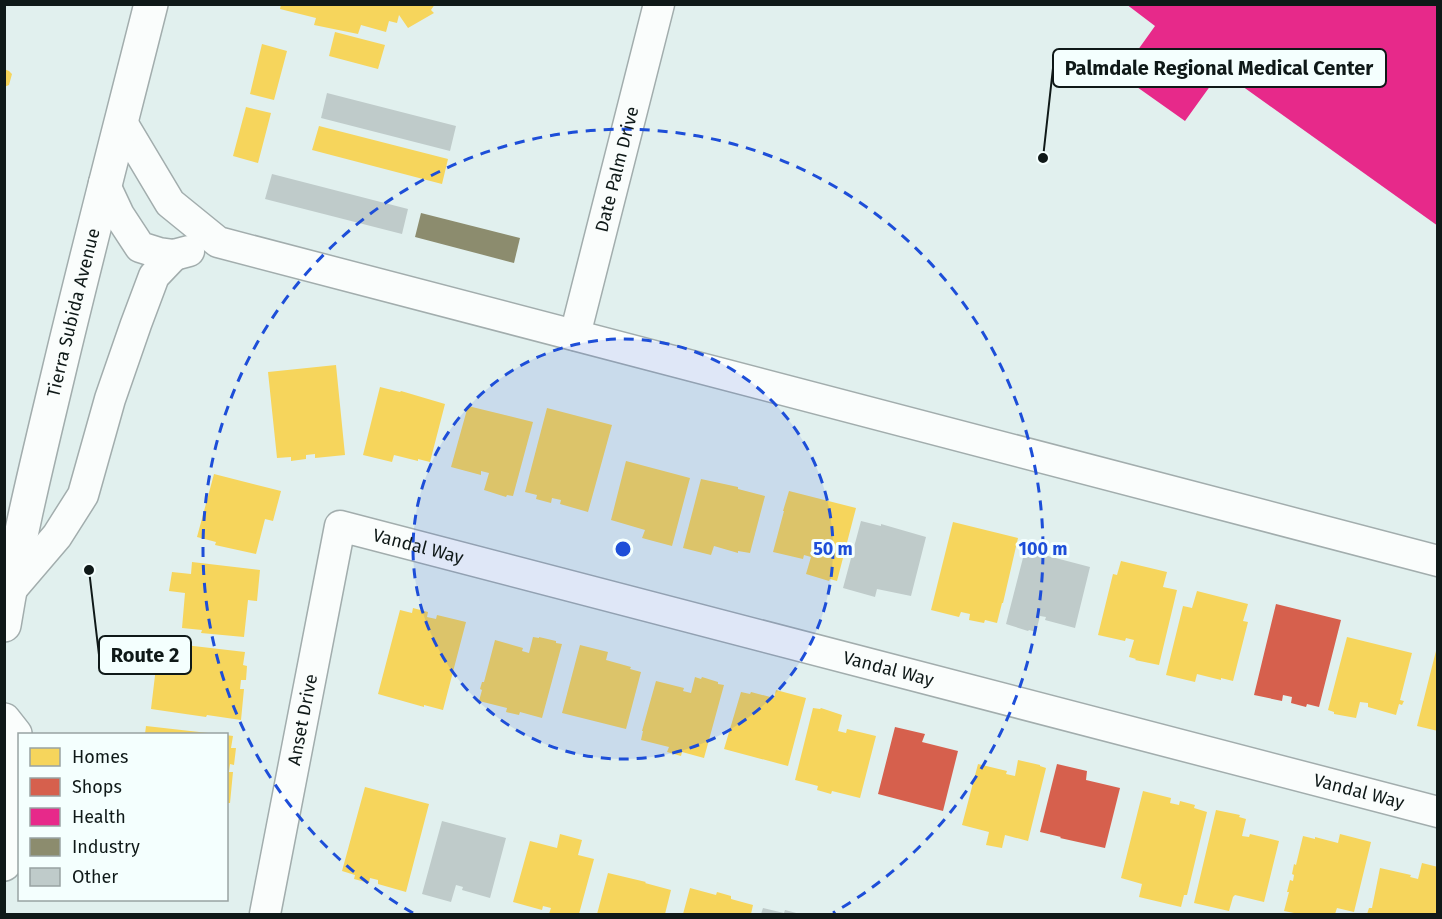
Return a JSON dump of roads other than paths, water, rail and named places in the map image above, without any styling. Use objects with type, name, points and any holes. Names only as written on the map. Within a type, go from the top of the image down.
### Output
[{"type":"main road","name":"Tierra Subida Avenue","points":[[4,625],[33,479],[104,183],[151,4]]},
{"type":"main road","points":[[4,720],[15,734],[4,864]]},
{"type":"street","name":"Date Palm Drive","points":[[575,335],[659,4]]},
{"type":"street","points":[[121,120],[170,203],[218,243],[1437,561]]},
{"type":"street","points":[[104,183],[119,215],[140,247],[174,255],[218,243]]},
{"type":"street","points":[[10,591],[57,536],[83,495],[110,399],[139,314],[154,276],[174,255]]},
{"type":"street","name":"Vandal Way","points":[[339,526],[1437,812]]},
{"type":"street","name":"Anset Drive","points":[[265,915],[339,526]]},
{"type":"place","name":"Palmdale Regional Medical Center","points":[[1043,158]]},
{"type":"place","name":"Route 2","points":[[89,570]]}]
